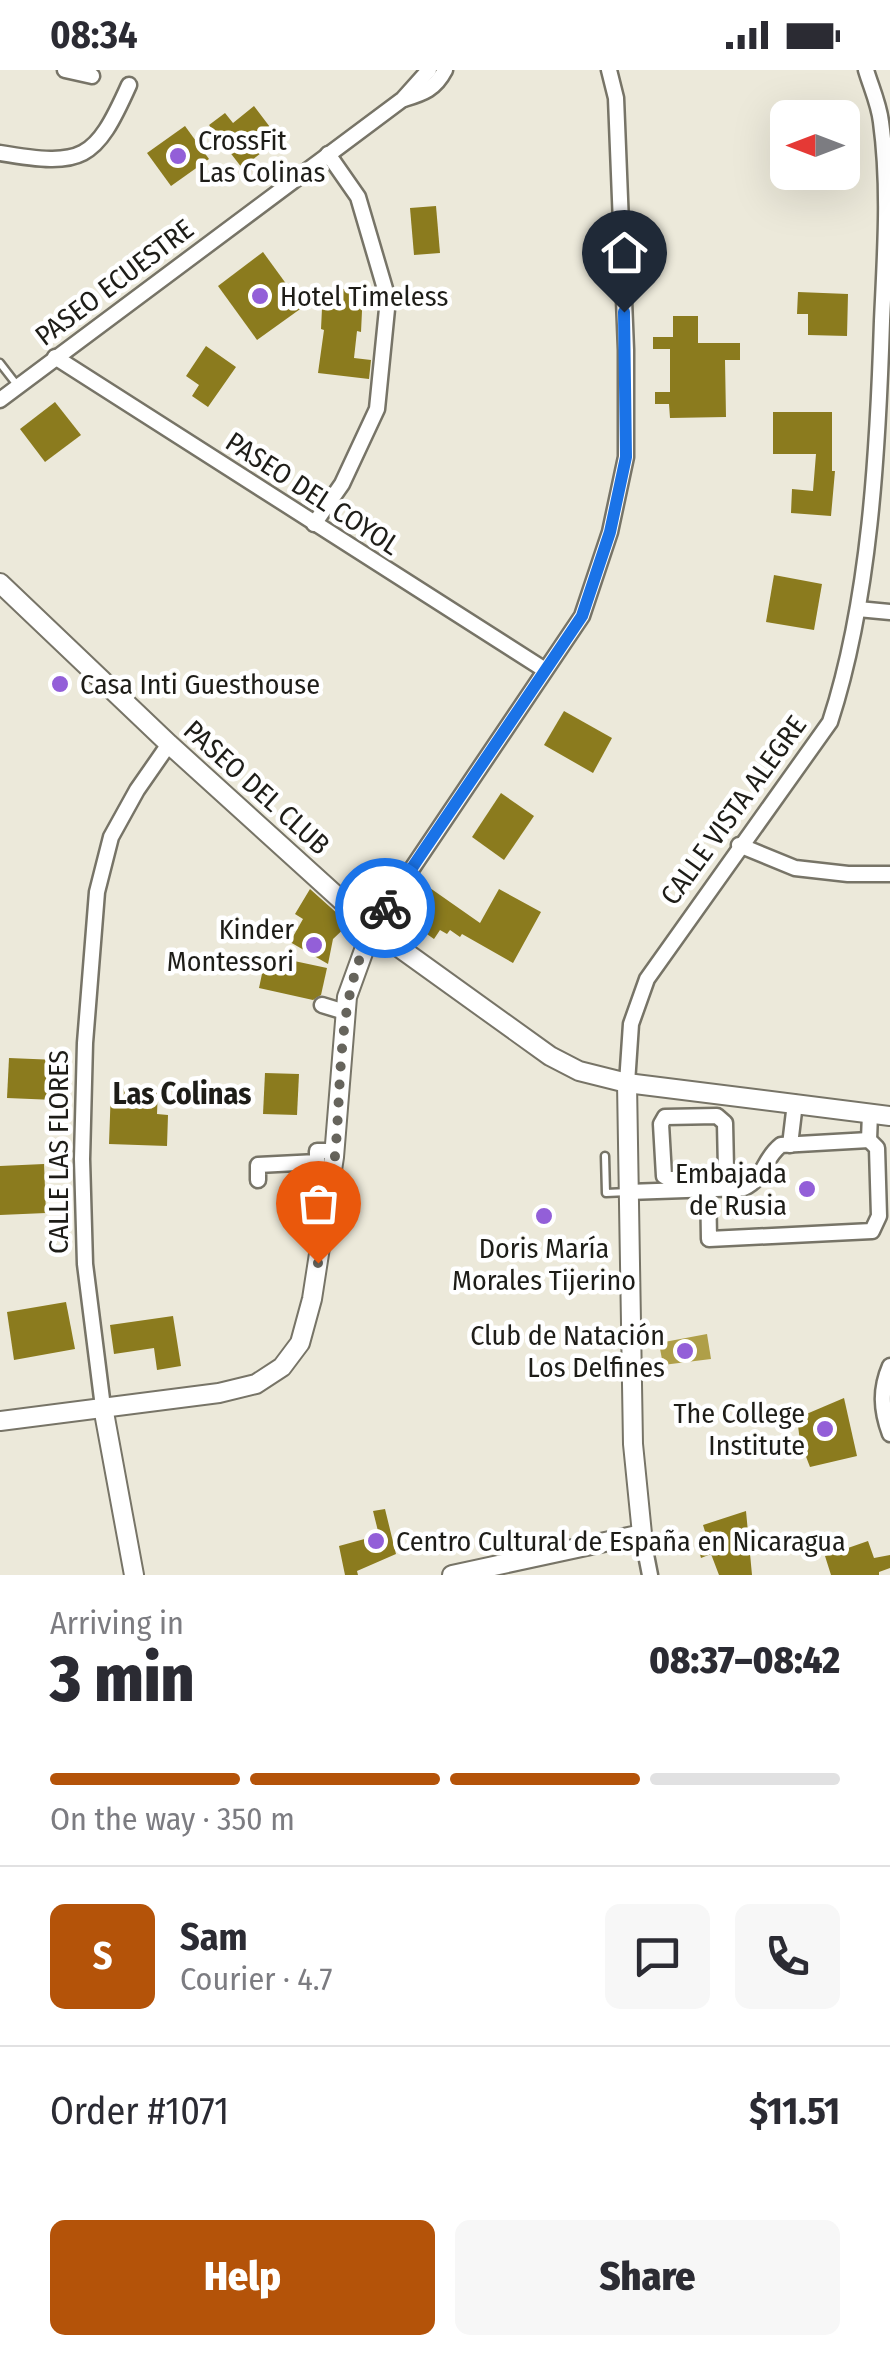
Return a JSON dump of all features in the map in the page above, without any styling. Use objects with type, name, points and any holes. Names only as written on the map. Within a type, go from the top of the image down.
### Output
[{"type":"street","points":[[65,70],[92,76]]},
{"type":"street","points":[[404,99],[429,70]]},
{"type":"street","points":[[404,99],[428,92],[438,84],[445,70]]},
{"type":"street","points":[[0,1421],[219,1393],[256,1384],[282,1367],[300,1342],[312,1299],[335,1151],[345,1012],[352,979],[372,928],[582,616],[610,532],[626,457],[626,350],[616,98],[609,70]]},
{"type":"street","name":"CALLE VISTA ALEGRE","points":[[650,1575],[632,1444],[627,1083],[631,1024],[648,979],[830,722],[844,679],[858,609],[880,407],[886,189],[880,118],[866,70]]},
{"type":"street","points":[[0,153],[67,160],[87,152],[102,139],[129,85]]},
{"type":"street","name":"PASEO ECUESTRE","points":[[0,400],[404,99]]},
{"type":"street","points":[[314,524],[342,484],[377,409],[388,300],[358,197],[328,154]]},
{"type":"street","name":"PASEO DEL COYOL","points":[[55,358],[545,670]]},
{"type":"street","name":"PASEO DEL CLUB","points":[[0,583],[169,744],[372,928],[550,1056],[579,1071],[627,1083],[890,1116]]},
{"type":"street","points":[[858,609],[890,612]]},
{"type":"street","name":"CALLE LAS FLORES","points":[[134,1575],[84,1264],[85,1042],[97,892],[110,837],[169,744]]},
{"type":"street","points":[[740,845],[794,868],[890,874]]},
{"type":"street","points":[[322,1006],[345,1012]]},
{"type":"street","points":[[790,1145],[795,1103]]},
{"type":"street","points":[[708,1184],[710,1239],[872,1231],[879,1216],[877,1148],[869,1140],[870,1113]]},
{"type":"street","points":[[628,1192],[708,1184],[726,1170],[722,1119],[664,1117],[664,1176],[708,1184],[744,1188],[758,1181],[774,1150],[790,1145],[869,1140]]},
{"type":"street","points":[[258,1180],[258,1164],[318,1162],[318,1151],[335,1151]]},
{"type":"street","points":[[890,1366],[882,1393],[890,1434]]},
{"type":"street","points":[[452,1575],[642,1534]]},
{"type":"lane","points":[[0,363],[18,386]]},
{"type":"lane","points":[[605,1156],[606,1193],[628,1192]]},
{"type":"lane","points":[[583,1338],[631,1335]]},
{"type":"shaded area","name":"Club de Natación Los Delfines","points":[[707,1334],[711,1359],[663,1365],[659,1343]]},
{"type":"building","points":[[254,106],[279,139],[242,168],[209,125],[225,113],[233,123]]},
{"type":"building","name":"CrossFit Las Colinas","points":[[185,126],[209,159],[171,186],[147,153]]},
{"type":"building","points":[[436,206],[440,253],[414,255],[410,208]]},
{"type":"building","name":"Hotel Timeless","points":[[263,252],[303,307],[257,340],[218,286]]},
{"type":"building","points":[[323,288],[363,290],[361,332],[357,331],[354,358],[371,360],[369,379],[318,373],[324,330]]},
{"type":"building","points":[[798,292],[848,294],[847,336],[808,335],[808,314],[797,314]]},
{"type":"building","points":[[673,316],[698,316],[698,343],[740,343],[740,360],[725,360],[726,417],[670,418],[669,404],[655,404],[655,392],[670,392],[670,349],[653,349],[653,337],[673,337]]},
{"type":"building","points":[[206,346],[236,367],[208,407],[192,396],[199,385],[186,376]]},
{"type":"building","points":[[55,402],[81,435],[45,462],[20,429]]},
{"type":"building","points":[[773,412],[832,412],[835,471],[831,516],[791,513],[792,489],[813,491],[816,454],[773,454]]},
{"type":"building","points":[[774,575],[822,584],[814,630],[766,622]]},
{"type":"building","points":[[564,711],[612,738],[593,773],[544,745]]},
{"type":"building","points":[[501,793],[534,816],[504,860],[472,837]]},
{"type":"building","points":[[430,888],[480,923],[499,889],[541,912],[513,963],[462,934],[460,937],[450,930],[447,934],[440,930],[434,939],[408,921]]},
{"type":"building","points":[[310,889],[349,924],[333,939],[328,964],[290,942],[303,919],[295,914]]},
{"type":"building","points":[[266,955],[327,968],[321,995],[313,1000],[259,988]]},
{"type":"building","points":[[9,1058],[57,1060],[55,1100],[7,1098]]},
{"type":"building","points":[[265,1073],[299,1074],[297,1115],[263,1114]]},
{"type":"building","points":[[111,1088],[158,1089],[157,1114],[168,1115],[167,1146],[109,1144]]},
{"type":"building","points":[[44,1164],[46,1213],[0,1215],[0,1166]]},
{"type":"building","points":[[66,1302],[75,1349],[14,1360],[7,1312]]},
{"type":"building","points":[[173,1316],[181,1366],[157,1370],[154,1348],[114,1354],[110,1325]]},
{"type":"building","name":"The College Institute","points":[[844,1398],[857,1456],[810,1467],[797,1418]]},
{"type":"building","name":"Centro Cultural de España en Nicaragua","points":[[385,1509],[396,1554],[357,1571],[358,1575],[345,1575],[339,1546],[379,1535],[373,1511]]},
{"type":"building","points":[[746,1511],[752,1575],[719,1575],[711,1554],[701,1558],[697,1544],[708,1541],[703,1525]]},
{"type":"building","points":[[868,1541],[874,1558],[890,1555],[890,1568],[879,1575],[831,1575],[825,1556]]},
{"type":"way so far","points":[[318,1263],[334,1157],[347,997],[361,952],[385,908]]},
{"type":"place","name":"CrossFit Las Colinas","points":[[178,156]]},
{"type":"place","name":"Hotel Timeless","points":[[260,296]]},
{"type":"place","name":"Casa Inti Guesthouse","points":[[60,684]]},
{"type":"place","name":"Kinder Montessori","points":[[314,945]]},
{"type":"place","name":"Embajada de Rusia","points":[[807,1189]]},
{"type":"place","name":"Doris María Morales Tijerino","points":[[544,1216]]},
{"type":"place","name":"Club de Natación Los Delfines","points":[[685,1351]]},
{"type":"place","name":"The College Institute","points":[[825,1429]]},
{"type":"place","name":"Centro Cultural de España en Nicaragua","points":[[376,1541]]},
{"type":"district","name":"Las Colinas","points":[[182,1094]]},
{"type":"route","points":[[385,908],[582,616],[610,532],[626,457],[624,312]]}]
